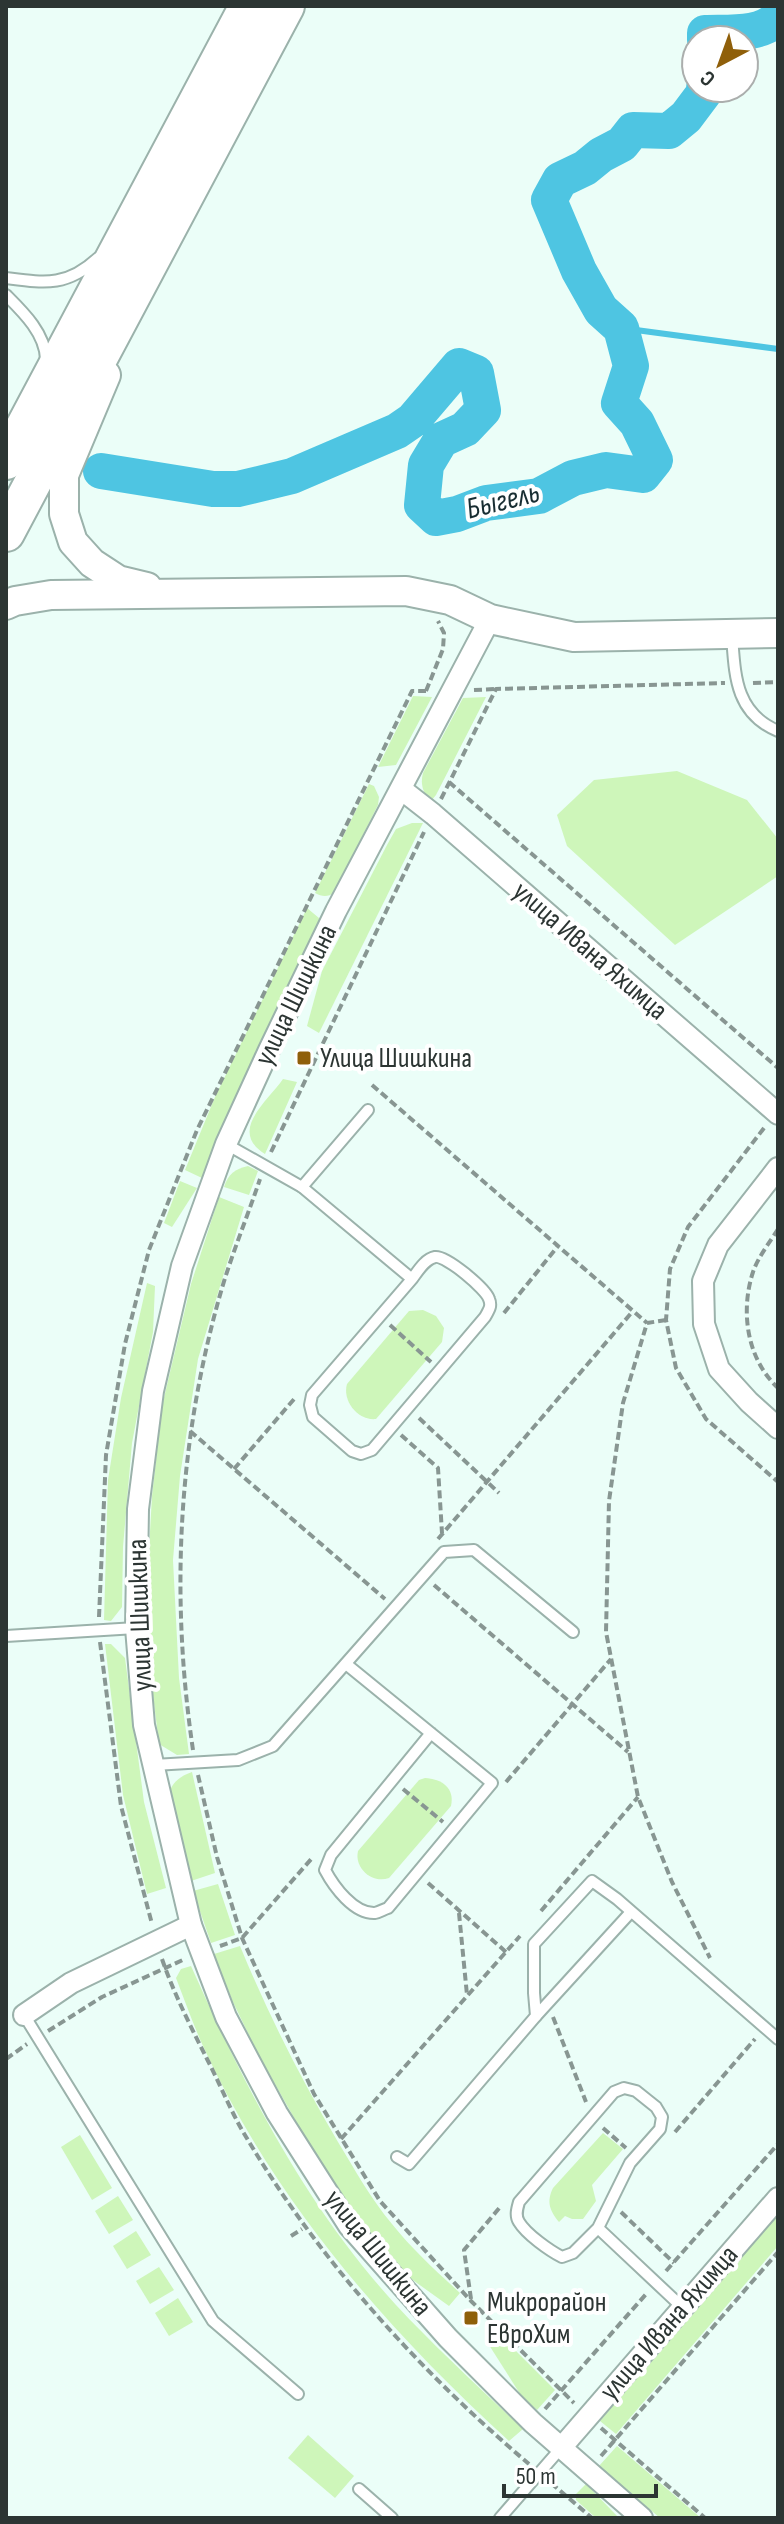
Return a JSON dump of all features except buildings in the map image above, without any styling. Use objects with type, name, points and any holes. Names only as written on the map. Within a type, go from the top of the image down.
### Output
[{"type":"highway","points":[[6,533],[146,234],[248,6]]},
{"type":"highway","points":[[6,461],[45,388],[146,234],[286,6]]},
{"type":"street","points":[[146,234],[64,475],[64,514],[73,542],[92,563],[118,580],[175,595]]},
{"type":"street","points":[[6,605],[51,595],[406,591],[450,600],[490,619],[574,637],[778,633]]},
{"type":"street","name":"улица Шишкина","points":[[490,619],[336,911],[226,1144],[182,1266],[153,1391],[138,1509],[136,1628],[144,1725],[191,1925],[226,2017],[277,2113],[349,2226],[448,2338],[533,2423],[642,2518]]},
{"type":"street","name":"улица Ивана Яхимца","points":[[401,789],[778,1114]]},
{"type":"street","points":[[778,1168],[718,1245],[703,1281],[704,1324],[719,1369],[778,1428]]},
{"type":"street","points":[[24,2015],[71,1983],[191,1925]]},
{"type":"street","name":"улица Ивана Яхимца","points":[[561,2448],[778,2198]]},
{"type":"lane","points":[[6,278],[60,282],[83,272],[146,234]]},
{"type":"lane","points":[[6,295],[26,315],[41,338],[46,352],[45,388]]},
{"type":"lane","points":[[732,634],[736,683],[749,710],[768,727],[778,731]]},
{"type":"lane","points":[[302,1187],[368,1110]]},
{"type":"lane","points":[[226,1144],[302,1187],[412,1279]]},
{"type":"lane","points":[[436,1257],[446,1259],[488,1295],[491,1306],[372,1450],[361,1454],[352,1451],[313,1417],[310,1405],[312,1395],[412,1279],[425,1262],[436,1257]]},
{"type":"lane","points":[[154,1765],[238,1760],[273,1746],[444,1552],[474,1550],[573,1632]]},
{"type":"lane","points":[[6,1636],[136,1628]]},
{"type":"lane","points":[[346,1664],[431,1733],[492,1783],[388,1908],[375,1913],[358,1908],[333,1886],[325,1870],[331,1855],[431,1733]]},
{"type":"lane","points":[[536,2016],[534,1944],[592,1881],[778,2039]]},
{"type":"lane","points":[[397,2157],[409,2164],[536,2016],[630,1913]]},
{"type":"lane","points":[[24,2015],[213,2321],[298,2394]]},
{"type":"lane","points":[[624,2088],[636,2091],[656,2107],[662,2117],[660,2129],[636,2156],[598,2228],[573,2253],[562,2257],[551,2252],[519,2223],[516,2212],[519,2202],[614,2092],[624,2088]]},
{"type":"lane","points":[[598,2228],[682,2307]]},
{"type":"lane","points":[[500,2518],[561,2448]]},
{"type":"lane","points":[[359,2489],[392,2518]]},
{"type":"path","points":[[426,691],[443,649],[444,633],[437,620]]},
{"type":"path","points":[[496,689],[412,691],[197,1130],[149,1250],[125,1344],[106,1455],[98,1631],[121,1806],[156,1942],[189,2023],[242,2129],[306,2227],[359,2295],[423,2365],[510,2449],[592,2518]]},
{"type":"path","points":[[449,782],[778,1068]]},
{"type":"path","points":[[372,1085],[647,1323],[666,1320]]},
{"type":"path","points":[[778,1229],[753,1272],[746,1319],[753,1353],[778,1388]]},
{"type":"path","points":[[433,1545],[633,1311]]},
{"type":"path","points":[[380,1317],[441,1369]]},
{"type":"path","points":[[647,1323],[623,1403],[609,1501],[606,1632],[638,1797],[672,1882],[715,1968]]},
{"type":"path","points":[[234,1469],[297,1396]]},
{"type":"path","points":[[415,1415],[499,1493]]},
{"type":"path","points":[[190,1431],[384,1600],[394,1589]]},
{"type":"path","points":[[399,1434],[438,1468],[442,1533]]},
{"type":"path","points":[[423,1575],[630,1753]]},
{"type":"path","points":[[501,1788],[611,1659]]},
{"type":"path","points":[[393,1780],[452,1830]]},
{"type":"path","points":[[537,1916],[638,1797]]},
{"type":"path","points":[[6,2059],[102,1997],[165,1967],[242,1938],[313,1856]]},
{"type":"path","points":[[435,1871],[428,1883],[506,1952]]},
{"type":"path","points":[[458,1910],[467,1996]]},
{"type":"path","points":[[341,2139],[526,1928]]},
{"type":"path","points":[[548,2003],[588,2105],[583,2111],[636,2156]]},
{"type":"path","points":[[666,2142],[765,2027]]},
{"type":"path","points":[[626,2200],[621,2212],[674,2263]]},
{"type":"path","points":[[471,2301],[464,2250],[503,2204]]},
{"type":"path","points":[[291,2236],[302,2229]]},
{"type":"path","points":[[601,2456],[778,2252]]},
{"type":"path","points":[[600,2427],[705,2518]]},
{"type":"path","points":[[510,2449],[517,2440]]},
{"type":"path","points":[[567,2497],[574,2488]]},
{"type":"green space","points":[[413,696],[432,697],[396,765],[378,767]]},
{"type":"green space","points":[[486,697],[431,801],[423,788],[423,773],[463,698]]},
{"type":"green space","points":[[677,771],[747,800],[778,839],[778,876],[675,945],[567,846],[557,815],[594,780]]},
{"type":"green space","points":[[369,784],[374,786],[379,797],[378,805],[334,893],[325,896],[315,893]]},
{"type":"green space","points":[[423,823],[319,1033],[307,1026],[322,971],[396,829]]},
{"type":"green space","points":[[307,908],[319,918],[319,926],[261,1041],[202,1178],[185,1170],[215,1097]]},
{"type":"green space","points":[[283,1079],[297,1082],[265,1154],[254,1145],[250,1126],[254,1116]]},
{"type":"green space","points":[[248,1166],[258,1171],[249,1195],[224,1187],[233,1173]]},
{"type":"green space","points":[[180,1181],[197,1188],[172,1227],[164,1223]]},
{"type":"green space","points":[[219,1197],[244,1207],[198,1359],[180,1476],[173,1560],[179,1678],[189,1754],[177,1755],[159,1744],[153,1695],[147,1585],[152,1496],[162,1406],[191,1284]]},
{"type":"green space","points":[[147,1283],[155,1286],[153,1332],[132,1443],[123,1547],[122,1607],[111,1621],[104,1620],[108,1480],[121,1398]]},
{"type":"green space","points":[[423,1310],[436,1316],[444,1328],[442,1342],[376,1419],[363,1417],[349,1403],[347,1384],[409,1311]]},
{"type":"green space","points":[[105,1644],[111,1644],[125,1658],[144,1802],[166,1888],[147,1894],[123,1795]]},
{"type":"green space","points":[[192,1772],[215,1873],[188,1882],[167,1797],[176,1781]]},
{"type":"green space","points":[[419,1780],[437,1780],[449,1789],[451,1806],[389,1878],[371,1877],[359,1863],[358,1851]]},
{"type":"green space","points":[[218,1884],[235,1935],[211,1943],[193,1891]]},
{"type":"green space","points":[[240,1946],[298,2070],[364,2184],[400,2233],[460,2293],[449,2306],[396,2268],[324,2171],[258,2054],[214,1954]]},
{"type":"green space","points":[[191,1966],[233,2057],[305,2186],[333,2227],[396,2305],[523,2429],[509,2441],[419,2354],[377,2307],[298,2209],[263,2157],[203,2046],[176,1978],[181,1969]]},
{"type":"green space","points":[[603,2133],[623,2149],[592,2185],[596,2201],[583,2219],[565,2216],[559,2222],[550,2206],[553,2188]]},
{"type":"green space","points":[[80,2135],[112,2188],[92,2200],[61,2147]]},
{"type":"green space","points":[[118,2196],[133,2220],[109,2234],[95,2211]]},
{"type":"green space","points":[[778,2215],[778,2246],[616,2434],[600,2421]]},
{"type":"green space","points":[[136,2231],[151,2255],[127,2269],[113,2246]]},
{"type":"green space","points":[[159,2267],[174,2290],[150,2304],[136,2281]]},
{"type":"green space","points":[[178,2298],[193,2322],[169,2336],[155,2313]]},
{"type":"green space","points":[[498,2333],[555,2390],[537,2410],[522,2397],[489,2345]]},
{"type":"green space","points":[[308,2435],[354,2476],[335,2498],[288,2458]]},
{"type":"green space","points":[[617,2446],[701,2518],[660,2518],[599,2466]]},
{"type":"green space","points":[[586,2484],[619,2518],[596,2518],[576,2500],[576,2494]]},
{"type":"waterway","name":"Быгель","points":[[760,28],[778,17]]},
{"type":"waterway","name":"Быгель","points":[[101,471],[213,489],[238,489],[292,476],[397,431],[413,420],[459,366],[476,373],[483,410],[465,429],[441,440],[426,465],[422,505],[436,518],[486,503],[539,496],[573,478],[606,470],[643,475],[655,460],[637,423],[619,403],[631,366],[621,328],[601,310],[579,271],[549,200],[560,180],[622,144],[633,130],[669,131],[696,104]]},
{"type":"waterway","points":[[621,328],[778,349]]},
{"type":"place","name":"Улица Шишкина","points":[[304,1058]]},
{"type":"place","name":"Микрорайон ЕвроХим","points":[[471,2318]]}]
